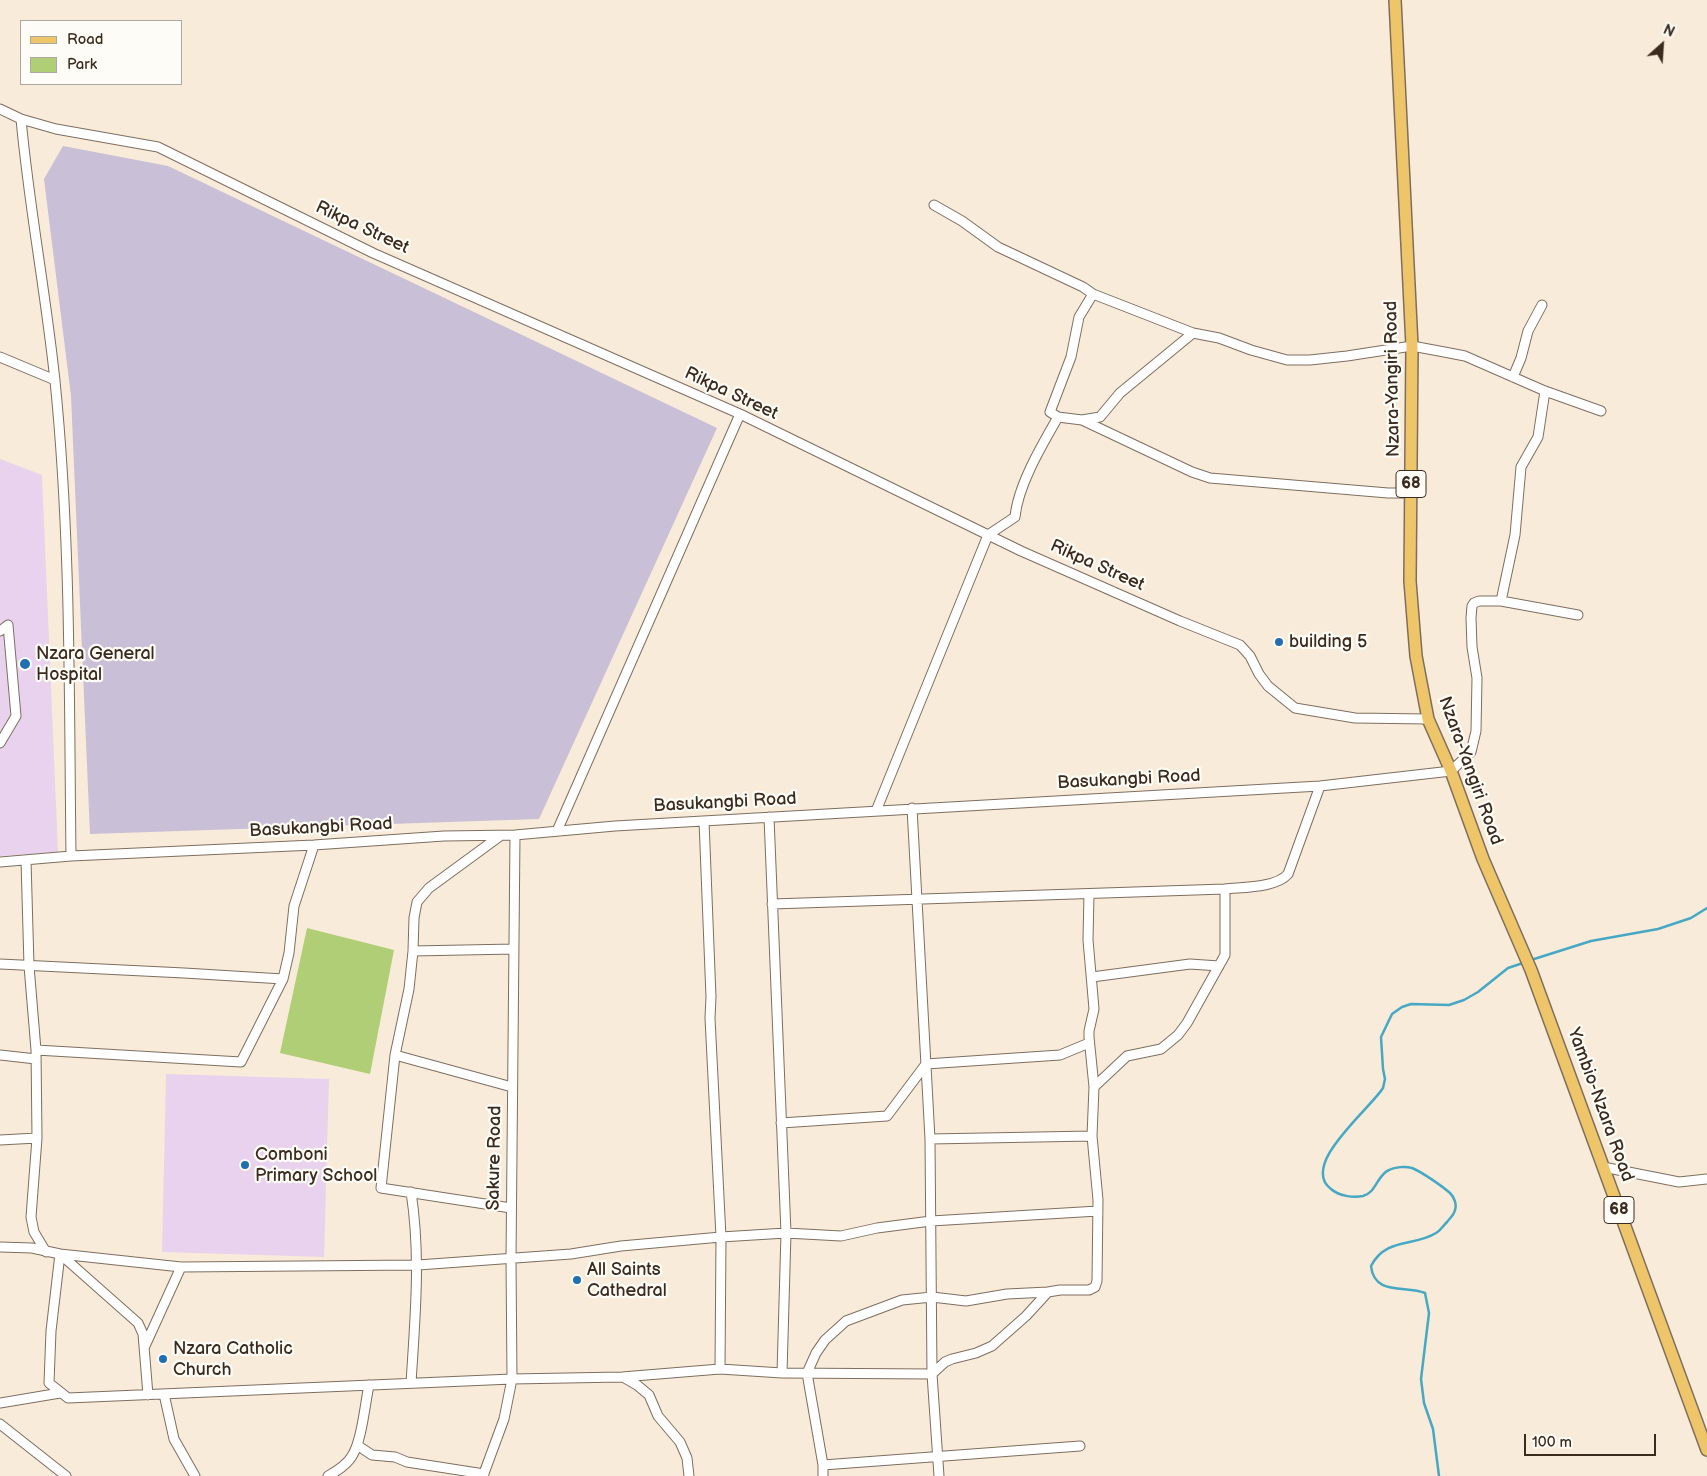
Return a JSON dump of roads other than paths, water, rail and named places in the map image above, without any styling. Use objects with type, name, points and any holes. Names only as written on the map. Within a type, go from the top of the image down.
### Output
[{"type":"main road","name":"Nzara-Yangiri Road","points":[[1395,0],[1412,346],[1410,581],[1416,656],[1428,720],[1451,771],[1483,859],[1531,970]]},
{"type":"main road","name":"Yambio-Nzara Road","points":[[1531,970],[1707,1450]]},
{"type":"street","name":"Rikpa Street","points":[[0,109],[21,119],[56,129],[158,147],[373,252],[740,414],[988,535],[1180,621],[1240,645],[1250,656],[1259,674],[1268,686],[1295,708],[1355,718],[1428,720]]},
{"type":"street","points":[[21,119],[26,175],[55,380],[67,540],[71,856]]},
{"type":"street","points":[[934,205],[962,221],[998,247],[1084,287],[1093,294],[1193,333],[1219,338],[1251,350],[1287,360],[1310,360],[1348,356],[1412,346],[1465,356],[1545,391],[1600,411]]},
{"type":"street","points":[[1093,294],[1079,317],[1071,357],[1050,412],[1058,417],[1082,420],[1100,417],[1120,393],[1193,333]]},
{"type":"street","points":[[1513,377],[1528,331],[1542,305]]},
{"type":"street","points":[[0,356],[55,380]]},
{"type":"street","points":[[1501,601],[1516,535],[1521,467],[1538,437],[1545,391]]},
{"type":"street","points":[[557,831],[740,414]]},
{"type":"street","points":[[876,811],[988,535],[1015,517],[1016,503],[1041,448],[1058,417]]},
{"type":"street","points":[[1082,420],[1192,472],[1210,478],[1411,493]]},
{"type":"street","points":[[1451,771],[1471,752],[1476,731],[1477,678],[1472,647],[1472,606],[1479,601],[1501,601],[1578,614]]},
{"type":"street","points":[[0,631],[8,625],[16,716],[0,743]]},
{"type":"street","name":"Basukangbi Road","points":[[0,862],[71,856],[314,845],[444,836],[515,835],[912,808],[1320,786],[1451,771]]},
{"type":"street","points":[[772,904],[917,901],[1224,889],[1270,884],[1284,879],[1288,874],[1320,786]]},
{"type":"street","points":[[912,808],[930,1139],[932,1374],[939,1476]]},
{"type":"street","points":[[769,817],[786,1232],[782,1373]]},
{"type":"street","points":[[704,821],[711,997],[710,1018],[721,1237],[720,1369]]},
{"type":"street","points":[[500,835],[428,888],[417,902],[414,918],[409,989],[396,1055],[382,1188],[511,1208]]},
{"type":"street","name":"Sakure Road","points":[[484,1475],[504,1419],[512,1379],[510,1259],[515,835]]},
{"type":"street","points":[[0,1055],[36,1054],[241,1062],[283,980],[289,953],[294,906],[314,845]]},
{"type":"street","points":[[26,860],[29,966],[36,1054],[37,1138],[31,1217],[34,1232],[46,1252]]},
{"type":"street","points":[[1094,1087],[1127,1056],[1161,1049],[1178,1035],[1197,1007],[1225,955],[1224,889]]},
{"type":"street","points":[[823,1476],[823,1465],[807,1373],[816,1353],[825,1340],[846,1321],[902,1300],[932,1297],[966,1301],[1007,1294],[1089,1290],[1094,1288],[1097,1281],[1098,1211],[1092,1136],[1094,1087],[1089,1043],[1089,1031],[1094,1009],[1088,940],[1089,894]]},
{"type":"street","points":[[413,950],[514,949]]},
{"type":"street","points":[[0,964],[283,980]]},
{"type":"street","points":[[1092,977],[1190,964],[1219,966]]},
{"type":"street","points":[[781,1123],[887,1116],[926,1064],[1060,1055],[1089,1043]]},
{"type":"street","points":[[396,1055],[512,1087]]},
{"type":"street","points":[[930,1139],[1092,1136]]},
{"type":"street","points":[[0,1140],[37,1138]]},
{"type":"street","points":[[1603,1167],[1679,1182],[1707,1179]]},
{"type":"street","points":[[411,1192],[416,1221],[418,1265],[411,1383]]},
{"type":"street","points":[[0,1247],[32,1248],[60,1254],[181,1267],[418,1265],[571,1254],[621,1246],[786,1232],[841,1236],[877,1228],[931,1221],[1098,1211]]},
{"type":"street","points":[[60,1254],[51,1331],[49,1383],[68,1398],[512,1379],[622,1377],[720,1369],[782,1373],[932,1374],[952,1358],[976,1353],[992,1346],[1026,1316],[1048,1292]]},
{"type":"street","points":[[60,1254],[138,1323],[143,1334],[148,1395]]},
{"type":"street","points":[[144,1349],[181,1267]]},
{"type":"street","points":[[622,1377],[649,1394],[658,1416],[680,1442],[687,1458],[689,1476]]},
{"type":"street","points":[[328,1476],[340,1469],[352,1457],[357,1446],[369,1385]]},
{"type":"street","points":[[0,1403],[60,1393]]},
{"type":"street","points":[[164,1394],[174,1440],[195,1476]]},
{"type":"street","points":[[0,1424],[66,1476]]},
{"type":"street","points":[[357,1446],[372,1455],[484,1475]]},
{"type":"street","points":[[823,1465],[1080,1446]]},
{"type":"waterway","points":[[1531,960],[1591,941],[1658,929],[1691,918],[1707,908]]},
{"type":"waterway","points":[[1439,1476],[1433,1429],[1424,1403],[1421,1379],[1429,1313],[1425,1293],[1384,1286],[1373,1275],[1371,1266],[1384,1251],[1401,1244],[1428,1237],[1437,1232],[1454,1213],[1456,1208],[1455,1201],[1453,1196],[1437,1183],[1416,1170],[1406,1167],[1394,1168],[1385,1172],[1374,1188],[1363,1196],[1342,1195],[1331,1189],[1324,1179],[1324,1166],[1330,1152],[1340,1137],[1383,1088],[1385,1079],[1381,1037],[1392,1014],[1402,1007],[1411,1004],[1449,1005],[1464,1000],[1478,992],[1508,968],[1523,963]]},
{"type":"place","name":"building 5","points":[[1279,642]]},
{"type":"place","name":"Nzara General Hospital","points":[[25,664]]},
{"type":"place","name":"Comboni Primary School","points":[[245,1165]]},
{"type":"place","name":"All Saints Cathedral","points":[[577,1280]]},
{"type":"place","name":"Nzara Catholic Church","points":[[163,1359]]}]
